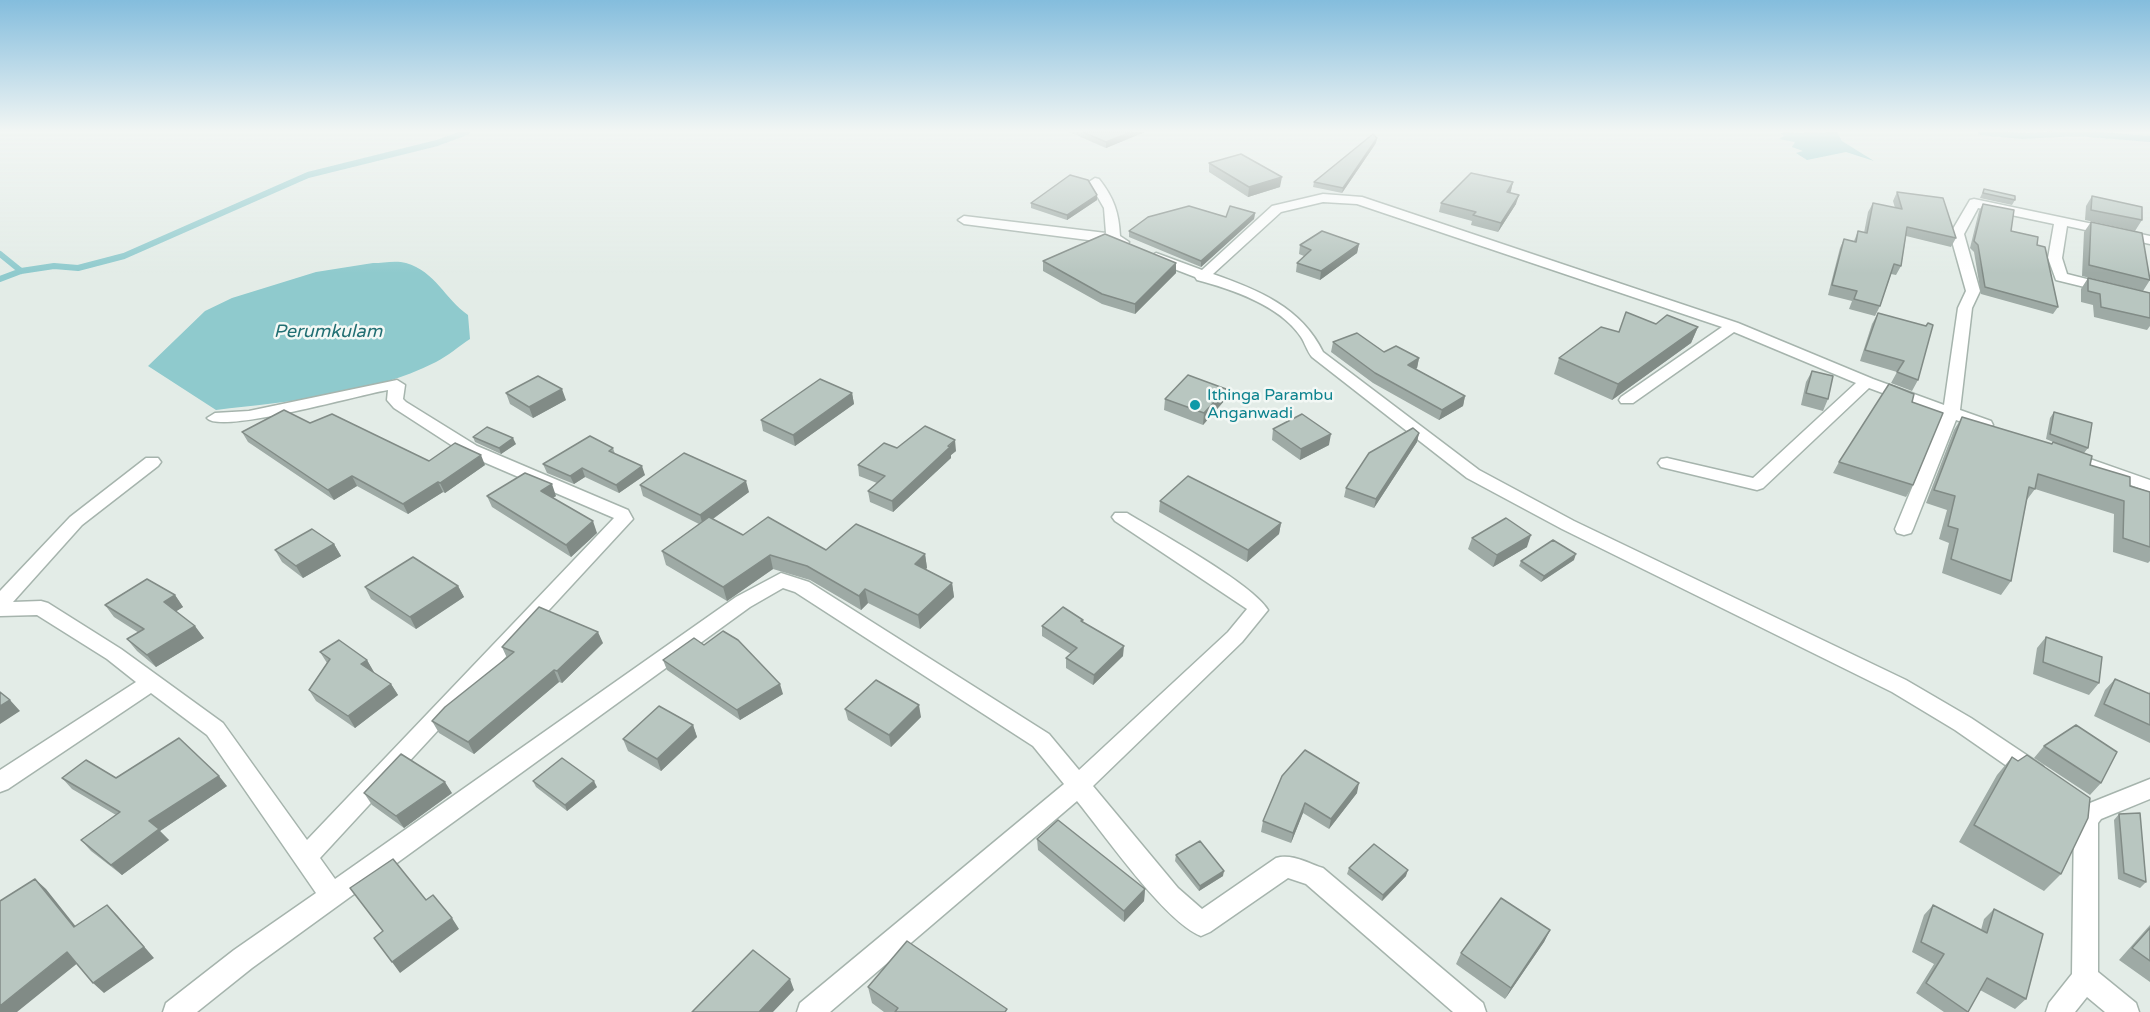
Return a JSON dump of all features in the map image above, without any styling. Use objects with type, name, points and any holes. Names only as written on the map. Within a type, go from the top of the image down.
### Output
[{"type":"street","points":[[1095,182],[1107,197],[1113,211],[1113,238]]},
{"type":"street","points":[[1203,277],[1277,209],[1323,198],[1359,200],[1733,326],[1867,382],[1995,429]]},
{"type":"street","points":[[1904,529],[1951,413],[1965,308],[1973,291],[1957,234],[1974,203],[2150,240]]},
{"type":"street","points":[[964,220],[1113,238],[1203,277],[1264,300],[1287,312],[1314,343],[1317,354],[1473,474],[1568,525],[1899,686],[1963,724],[2047,781]]},
{"type":"street","points":[[2061,222],[2055,258],[2061,277],[2150,298]]},
{"type":"street","points":[[1627,400],[1733,326]]},
{"type":"street","points":[[1667,463],[1757,484],[1867,382]]},
{"type":"street","points":[[215,418],[249,416],[397,385],[395,400],[400,405],[471,450],[622,514],[624,519],[306,857]]},
{"type":"street","points":[[2050,449],[2150,486]]},
{"type":"street","points":[[0,603],[76,521],[152,462]]},
{"type":"street","points":[[810,1012],[1078,785],[1235,637],[1258,610],[1254,604],[1230,587],[1122,517]]},
{"type":"street","points":[[176,1012],[243,959],[332,895],[743,602],[781,580],[802,587],[1041,740],[1170,896],[1201,924],[1286,866],[1314,876],[1473,1012]]},
{"type":"street","points":[[0,609],[40,608],[114,654],[215,729],[332,895]]},
{"type":"street","points":[[0,782],[152,682]]},
{"type":"street","points":[[2059,1012],[2085,978],[2086,819],[2084,806],[2150,789]]},
{"type":"street","points":[[2085,978],[2126,1012]]},
{"type":"water","name":"Perumkulam","points":[[402,262],[425,272],[468,315],[470,339],[436,362],[384,383],[300,400],[216,410],[148,366],[205,311],[232,298],[316,272],[373,263]]},
{"type":"building","points":[[1064,179],[1088,180],[1097,195],[1067,215],[1031,203]]},
{"type":"building","points":[[1236,179],[1275,179],[1249,187]]},
{"type":"building","points":[[1317,179],[1349,179],[1343,188],[1314,182]]},
{"type":"building","points":[[1465,179],[1500,179],[1513,182],[1507,192],[1519,195],[1501,223],[1473,215],[1476,212],[1441,203]]},
{"type":"building","points":[[1984,189],[2015,196],[2015,200],[1983,193]]},
{"type":"building","points":[[1897,192],[1943,198],[1956,238],[1907,227],[1901,266],[1894,264],[1880,306],[1854,299],[1857,291],[1832,285],[1844,239],[1856,242],[1858,231],[1867,233],[1873,203],[1902,209]]},
{"type":"building","points":[[2092,196],[2142,207],[2142,220],[2091,210]]},
{"type":"building","points":[[1983,204],[2014,210],[2011,231],[2038,237],[2037,245],[2045,247],[2058,307],[1985,287],[1978,245],[1974,241]]},
{"type":"building","points":[[1189,206],[1226,217],[1230,206],[1255,213],[1201,261],[1129,231],[1148,217]]},
{"type":"building","points":[[2091,222],[2142,233],[2150,280],[2089,265]]},
{"type":"building","points":[[1322,231],[1359,244],[1321,271],[1297,263],[1311,250],[1300,245]]},
{"type":"building","points":[[1105,234],[1176,263],[1135,304],[1102,294],[1043,261]]},
{"type":"building","points":[[2088,278],[2150,293],[2150,318],[2101,307],[2100,294],[2088,291]]},
{"type":"building","points":[[1626,312],[1656,324],[1667,315],[1698,327],[1618,384],[1559,358],[1601,327],[1619,332]]},
{"type":"building","points":[[1878,313],[1926,326],[1928,323],[1933,325],[1918,380],[1897,372],[1904,361],[1865,350]]},
{"type":"building","points":[[1357,333],[1384,352],[1396,346],[1419,358],[1408,365],[1465,396],[1442,410],[1375,373],[1333,342]]},
{"type":"building","points":[[1812,371],[1833,376],[1828,399],[1806,393]]},
{"type":"building","points":[[1188,375],[1226,389],[1204,413],[1165,399]]},
{"type":"building","points":[[538,376],[562,389],[529,407],[506,393]]},
{"type":"building","points":[[820,379],[852,393],[793,435],[761,420]]},
{"type":"building","points":[[1889,384],[1914,394],[1912,402],[1943,413],[1913,485],[1839,462]]},
{"type":"building","points":[[284,410],[310,423],[332,414],[429,461],[455,443],[481,455],[440,483],[438,482],[403,504],[352,476],[328,490],[242,432]]},
{"type":"building","points":[[2054,412],[2092,423],[2088,448],[2050,434]]},
{"type":"building","points":[[1302,414],[1331,434],[1301,449],[1273,429]]},
{"type":"building","points":[[1962,417],[2052,444],[2053,442],[2092,456],[2090,465],[2130,477],[2130,486],[2150,492],[2150,547],[2123,538],[2124,501],[2038,474],[2035,489],[2029,487],[2011,581],[1951,559],[1958,529],[1948,526],[1955,496],[1934,490]]},
{"type":"building","points":[[925,426],[955,440],[892,501],[868,491],[885,476],[858,465],[884,443],[897,448]]},
{"type":"building","points":[[487,427],[513,438],[499,448],[473,437]]},
{"type":"building","points":[[1413,428],[1419,433],[1376,499],[1346,488],[1369,453]]},
{"type":"building","points":[[590,436],[613,448],[609,451],[642,466],[616,485],[582,468],[570,476],[543,464]]},
{"type":"building","points":[[684,453],[746,481],[700,515],[640,485]]},
{"type":"building","points":[[525,473],[552,484],[541,491],[593,521],[566,545],[487,496]]},
{"type":"building","points":[[1188,476],[1281,523],[1248,550],[1160,501]]},
{"type":"building","points":[[709,517],[743,535],[768,517],[826,550],[856,524],[925,554],[915,564],[952,583],[918,615],[865,589],[859,596],[807,566],[770,555],[723,587],[662,551]]},
{"type":"building","points":[[1506,518],[1531,535],[1497,555],[1472,538]]},
{"type":"building","points":[[312,529],[334,544],[296,566],[275,550]]},
{"type":"building","points":[[1553,540],[1576,554],[1544,576],[1521,561]]},
{"type":"building","points":[[413,557],[458,586],[410,617],[365,587]]},
{"type":"building","points":[[147,579],[175,595],[164,602],[195,626],[147,655],[127,639],[144,629],[105,605]]},
{"type":"building","points":[[539,607],[598,632],[557,671],[554,670],[468,742],[432,721],[445,707],[514,652],[502,647]]},
{"type":"building","points":[[1063,607],[1083,620],[1081,621],[1124,646],[1094,675],[1066,658],[1077,648],[1042,626]]},
{"type":"building","points":[[723,631],[738,640],[780,684],[737,710],[663,660],[694,638],[704,645]]},
{"type":"building","points":[[2046,637],[2102,657],[2099,683],[2043,662]]},
{"type":"building","points":[[339,640],[367,660],[361,664],[391,684],[348,716],[309,690],[330,659],[320,652]]},
{"type":"building","points":[[2115,679],[2150,694],[2150,725],[2104,704]]},
{"type":"building","points":[[876,680],[919,705],[889,735],[845,709]]},
{"type":"building","points":[[0,692],[10,700],[0,706]]},
{"type":"building","points":[[659,706],[693,725],[657,759],[623,739]]},
{"type":"building","points":[[2076,725],[2117,752],[2101,783],[2044,746]]},
{"type":"building","points":[[179,738],[219,776],[149,821],[159,829],[111,865],[81,840],[120,812],[62,778],[86,760],[116,778]]},
{"type":"building","points":[[1305,750],[1359,783],[1331,819],[1305,803],[1293,833],[1263,821],[1282,776]]},
{"type":"building","points":[[401,754],[445,782],[396,816],[364,793]]},
{"type":"building","points":[[2027,755],[2090,798],[2088,818],[2061,874],[1974,825],[2012,757],[2018,761]]},
{"type":"building","points":[[562,758],[594,781],[565,805],[533,781]]},
{"type":"building","points":[[2140,813],[2146,882],[2124,873],[2119,814]]},
{"type":"building","points":[[1058,820],[1145,889],[1124,911],[1037,839]]},
{"type":"building","points":[[1200,841],[1224,871],[1200,886],[1176,855]]},
{"type":"building","points":[[1374,844],[1408,870],[1383,895],[1349,868]]},
{"type":"building","points":[[393,859],[426,900],[433,895],[452,918],[392,962],[374,938],[383,931],[350,888]]},
{"type":"building","points":[[35,879],[74,927],[107,905],[144,947],[93,983],[67,952],[0,1006],[0,901]]},
{"type":"building","points":[[1501,898],[1550,930],[1511,988],[1461,953]]},
{"type":"building","points":[[1933,905],[1987,933],[1994,909],[2043,934],[2026,999],[1987,978],[1968,1012],[1926,983],[1944,954],[1921,942]]},
{"type":"building","points":[[2150,928],[2150,961],[2132,948]]},
{"type":"building","points":[[907,941],[1007,1009],[1005,1012],[895,1012],[898,1008],[868,987]]},
{"type":"building","points":[[753,950],[790,979],[759,1012],[692,1012]]},
{"type":"waterway","points":[[21,271],[54,266],[78,268],[124,256],[298,179]]},
{"type":"waterway","points":[[0,254],[21,271]]},
{"type":"waterway","points":[[0,279],[21,271]]},
{"type":"place","name":"Ithinga Parambu Anganwadi","points":[[1195,405]]}]
